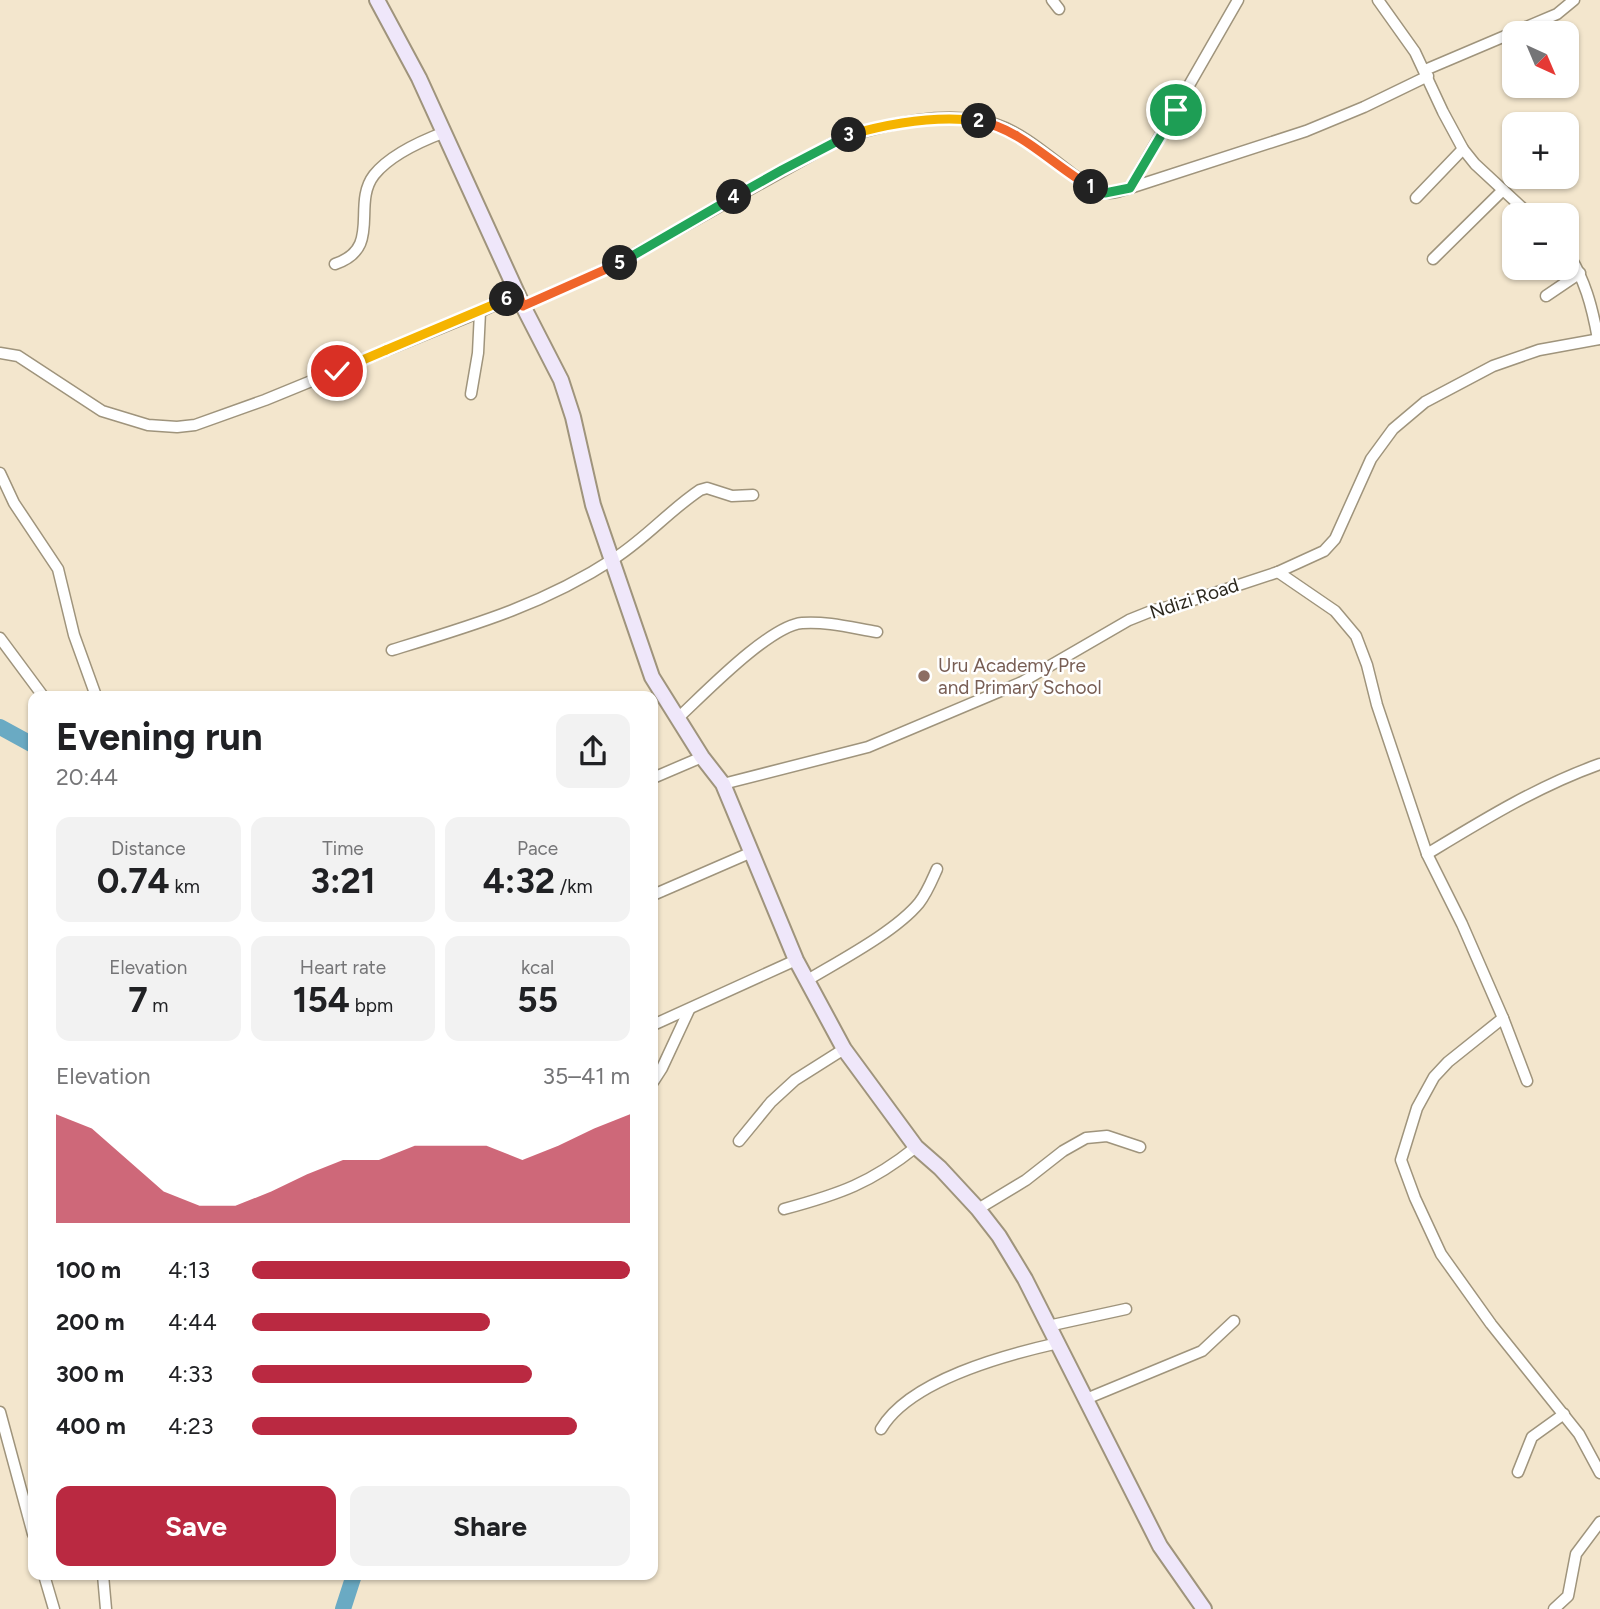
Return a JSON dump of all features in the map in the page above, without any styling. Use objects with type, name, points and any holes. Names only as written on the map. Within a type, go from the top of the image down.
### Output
[{"type":"street","points":[[377,0],[419,78],[521,300],[553,362],[567,397],[593,505],[652,677],[702,757],[723,784],[806,981],[844,1049],[916,1147],[940,1168],[999,1236],[1025,1279],[1160,1546],[1205,1609]]},
{"type":"street","points":[[1052,0],[1059,9]]},
{"type":"street","points":[[1130,188],[1238,0]]},
{"type":"street","points":[[1378,0],[1416,52],[1463,149],[1517,203]]},
{"type":"street","points":[[0,353],[18,356],[102,411],[148,425],[195,425],[265,400],[480,312],[521,300],[615,265],[842,138],[877,127],[915,120],[951,119],[996,125],[1023,139],[1105,193],[1130,188],[1306,131],[1364,107],[1427,73],[1557,15],[1574,0]]},
{"type":"street","points":[[335,264],[354,256],[358,251],[366,199],[374,176],[404,152],[445,132]]},
{"type":"street","points":[[1416,198],[1463,149]]},
{"type":"street","points":[[1433,259],[1503,190]]},
{"type":"street","points":[[1546,296],[1580,273],[1591,300],[1599,339]]},
{"type":"street","points":[[471,394],[478,353],[480,312]]},
{"type":"street","name":"Ndizi Road","points":[[723,784],[868,747],[1022,682],[1129,620],[1278,572],[1324,551],[1335,539],[1371,459],[1393,429],[1425,402],[1493,366],[1539,350],[1599,339]]},
{"type":"street","points":[[0,473],[14,503],[58,569],[74,635],[94,691]]},
{"type":"street","points":[[392,650],[507,614],[550,595],[613,559],[648,534],[700,490],[707,488],[732,496],[753,495]]},
{"type":"street","points":[[1278,572],[1335,611],[1356,636],[1427,853],[1503,1018],[1527,1081]]},
{"type":"street","points":[[678,718],[753,650],[787,628],[800,623],[814,623],[877,632]]},
{"type":"street","points":[[0,638],[39,691]]},
{"type":"street","points":[[658,776],[702,757]]},
{"type":"street","points":[[1427,853],[1509,804],[1564,777],[1600,764]]},
{"type":"street","points":[[658,893],[752,852]]},
{"type":"street","points":[[806,981],[874,939],[910,912],[926,893],[937,869]]},
{"type":"street","points":[[658,1023],[796,960]]},
{"type":"street","points":[[658,1074],[689,1010]]},
{"type":"street","points":[[1503,1018],[1448,1062],[1434,1077],[1417,1108],[1401,1160],[1441,1254],[1491,1325],[1579,1434],[1600,1473]]},
{"type":"street","points":[[739,1141],[771,1102],[795,1080],[844,1049]]},
{"type":"street","points":[[978,1209],[1026,1180],[1063,1151],[1086,1138],[1107,1136],[1140,1147]]},
{"type":"street","points":[[785,1209],[868,1181],[916,1147]]},
{"type":"street","points":[[1048,1326],[1126,1309]]},
{"type":"street","points":[[1086,1399],[1202,1351],[1234,1321]]},
{"type":"street","points":[[881,1429],[893,1412],[942,1381],[983,1364],[1058,1343]]},
{"type":"street","points":[[0,1412],[28,1516]]},
{"type":"street","points":[[1518,1472],[1532,1437],[1564,1414]]},
{"type":"street","points":[[1554,1609],[1568,1596],[1576,1554],[1600,1522]]},
{"type":"street","points":[[45,1580],[54,1609]]},
{"type":"street","points":[[103,1580],[106,1609]]},
{"type":"waterway","points":[[0,727],[28,742]]},
{"type":"waterway","points":[[343,1609],[352,1580]]},
{"type":"place","name":"Uru Academy Pre and Primary School","points":[[924,676]]},
{"type":"route","points":[[337,371],[518,294],[523,306],[615,265],[842,138],[877,127],[915,120],[951,119],[975,120],[996,125],[1023,139],[1087,185],[1105,193],[1130,188],[1176,110]]}]
